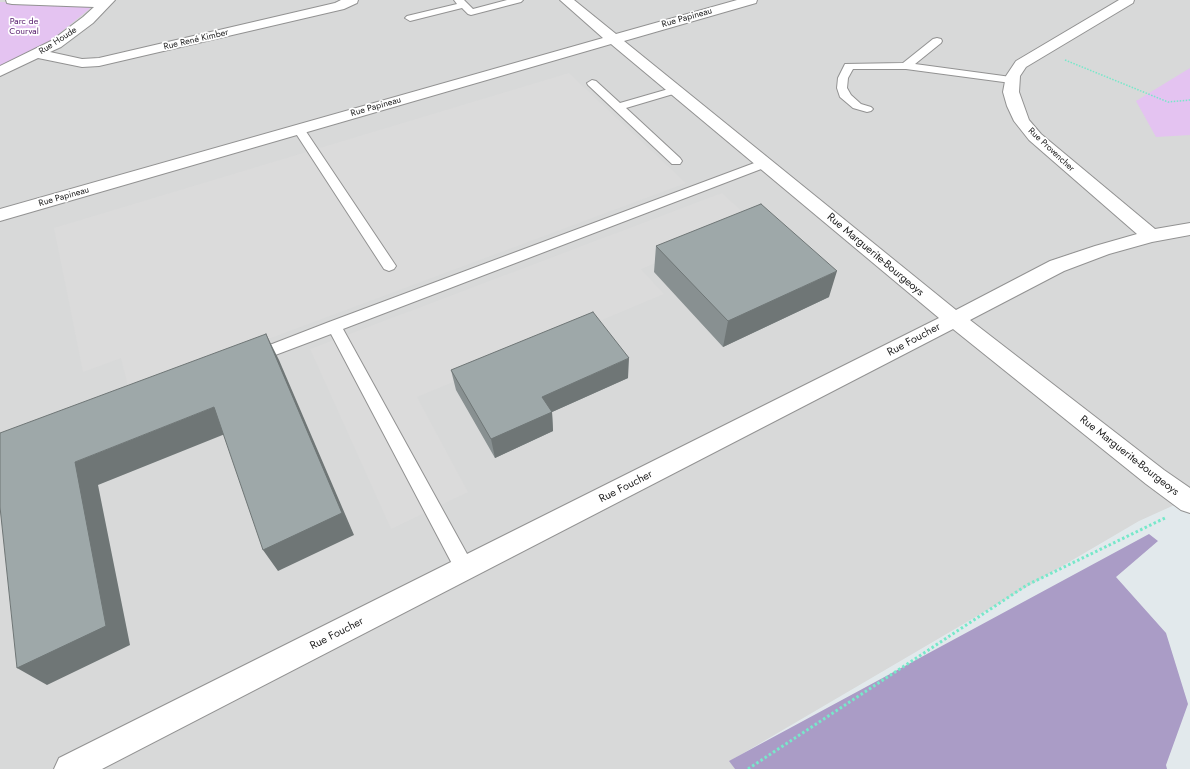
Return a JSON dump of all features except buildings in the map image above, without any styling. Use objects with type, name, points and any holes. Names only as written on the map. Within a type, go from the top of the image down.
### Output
[{"type":"street","points":[[12,0],[107,2]]},
{"type":"street","name":"Rue René Kimber","points":[[37,54],[82,63],[99,62],[339,6],[352,0]]},
{"type":"street","name":"Rue Marguerite-Bourgeoys","points":[[566,0],[954,319],[1155,477],[1190,502]]},
{"type":"street","name":"Rue Papineau","points":[[0,215],[752,0]]},
{"type":"street","points":[[1011,80],[1018,67],[1128,0]]},
{"type":"street","name":"Rue Houde","points":[[0,72],[37,54],[65,37],[88,20],[107,2]]},
{"type":"street","name":"Rue Provencher","points":[[1011,80],[1011,92],[1015,106],[1028,130],[1151,236]]},
{"type":"street","name":"Rue Foucher","points":[[70,769],[1057,266],[1102,250],[1151,236],[1190,230]]},
{"type":"lane","points":[[410,18],[462,3],[471,12],[518,0]]},
{"type":"lane","points":[[906,66],[937,41]]},
{"type":"lane","points":[[867,109],[857,106],[846,97],[842,88],[843,78],[849,66],[906,66],[1011,80]]},
{"type":"lane","points":[[592,83],[676,161]]},
{"type":"lane","points":[[618,107],[676,90]]},
{"type":"lane","points":[[299,129],[389,266]]},
{"type":"lane","points":[[245,360],[765,163]]},
{"type":"lane","points":[[334,326],[465,569]]},
{"type":"path","points":[[1043,51],[1168,102],[1190,100]]},
{"type":"path","points":[[748,769],[1027,585],[1170,516]]},
{"type":"shaded area","points":[[0,0],[1190,0],[1190,498],[1139,521],[730,761],[735,769],[0,769]]},
{"type":"shaded area","points":[[569,73],[686,183],[129,391],[121,358],[83,372],[54,228]]},
{"type":"shaded area","points":[[722,193],[755,223],[641,269],[664,294],[417,397],[468,492],[391,529],[310,349]]},
{"type":"shaded area","points":[[1149,534],[1158,541],[1116,577],[1166,633],[1188,704],[1166,765],[1167,769],[735,769],[729,761]]},
{"type":"green space","name":"Parc de Courval","points":[[0,2],[93,6],[44,46],[0,66]]},
{"type":"green space","points":[[1190,68],[1190,135],[1156,137],[1136,101]]}]
